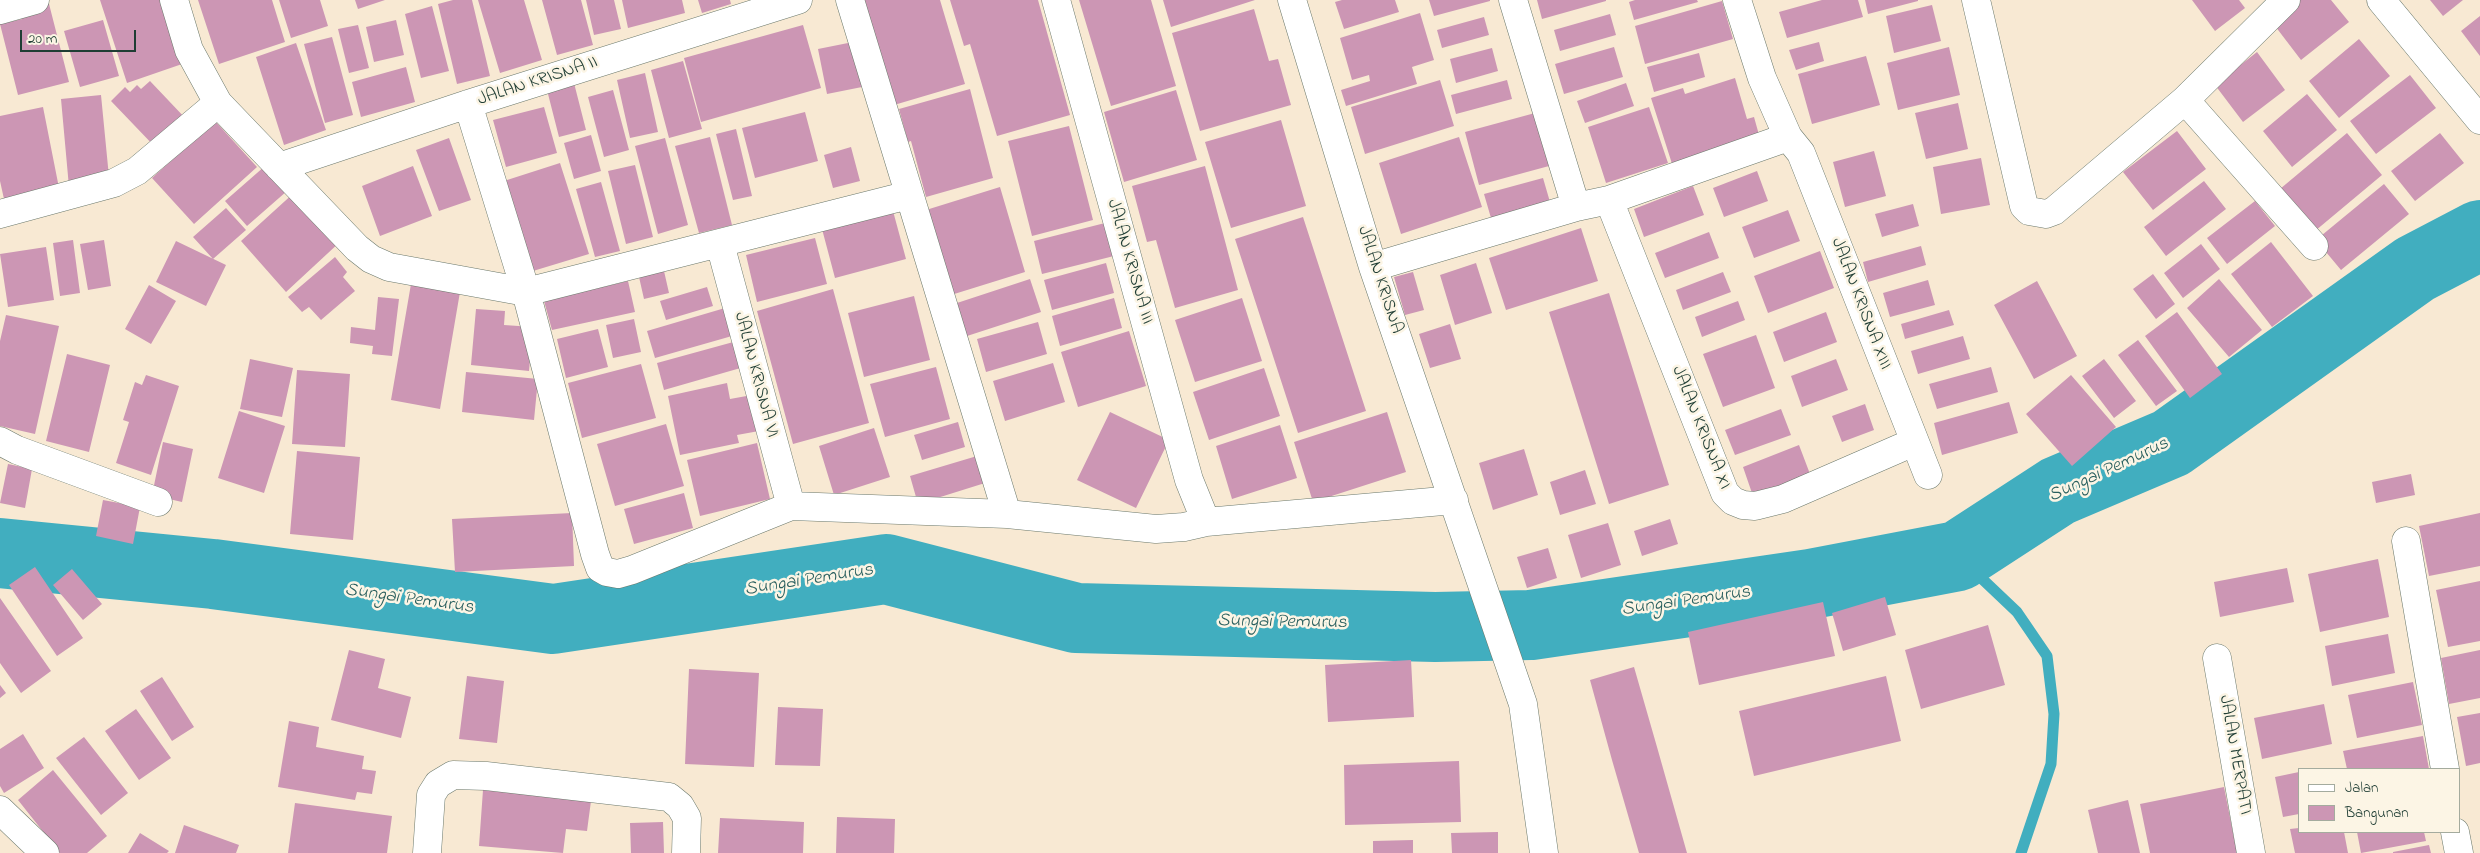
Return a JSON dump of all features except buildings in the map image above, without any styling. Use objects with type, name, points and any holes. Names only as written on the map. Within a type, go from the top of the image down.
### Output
[{"type":"street","points":[[0,10],[35,0]]},
{"type":"street","points":[[174,0],[190,50],[218,103],[371,259],[389,267],[526,292],[909,195]]},
{"type":"street","name":"JALAN KRISNA II","points":[[279,167],[468,104],[798,0]]},
{"type":"street","points":[[850,0],[1007,514]]},
{"type":"street","name":"JALAN KRISNA III","points":[[1056,0],[1189,480],[1206,522]]},
{"type":"street","name":"JALAN KRISNA","points":[[1292,0],[1373,267],[1523,704],[1544,853]]},
{"type":"street","points":[[1513,0],[1576,207]]},
{"type":"street","name":"JALAN KRISNA XIII","points":[[1737,0],[1762,78],[1788,137],[1801,153],[1928,475]]},
{"type":"street","points":[[1976,0],[2024,206],[2028,211],[2046,214],[2054,211],[2185,100],[2286,0]]},
{"type":"street","points":[[2381,0],[2480,120]]},
{"type":"street","points":[[2185,100],[2314,246]]},
{"type":"street","points":[[0,214],[114,183],[137,171],[218,103]]},
{"type":"street","points":[[468,104],[526,292],[600,568],[607,572],[618,574],[791,506],[1007,514],[1156,529],[1184,527],[1206,522],[1454,500]]},
{"type":"street","points":[[1373,267],[1576,207],[1609,200],[1788,137]]},
{"type":"street","name":"JALAN KRISNA XI","points":[[1609,200],[1725,493],[1733,501],[1743,505],[1755,506],[1783,499],[1914,442]]},
{"type":"street","name":"JALAN KRISNA VI","points":[[720,244],[791,506]]},
{"type":"street","points":[[0,440],[17,450],[158,502]]},
{"type":"street","points":[[2406,541],[2445,768]]},
{"type":"street","name":"JALAN MERPATI","points":[[2217,658],[2251,853]]},
{"type":"street","points":[[427,853],[431,795],[438,784],[453,775],[486,776],[669,797],[680,806],[687,818],[686,853]]},
{"type":"street","points":[[0,810],[45,853]]},
{"type":"street","points":[[2456,833],[2459,853]]},
{"type":"waterway","name":"Sungai Pemurus","points":[[0,553],[213,574],[553,619],[886,569],[1076,618],[1435,627],[1531,625],[1811,584],[1958,556],[2058,491],[2171,443],[2415,269],[2480,235]]},
{"type":"waterway","points":[[1958,556],[2017,612],[2047,656],[2054,714],[2051,764],[2021,853]]}]
